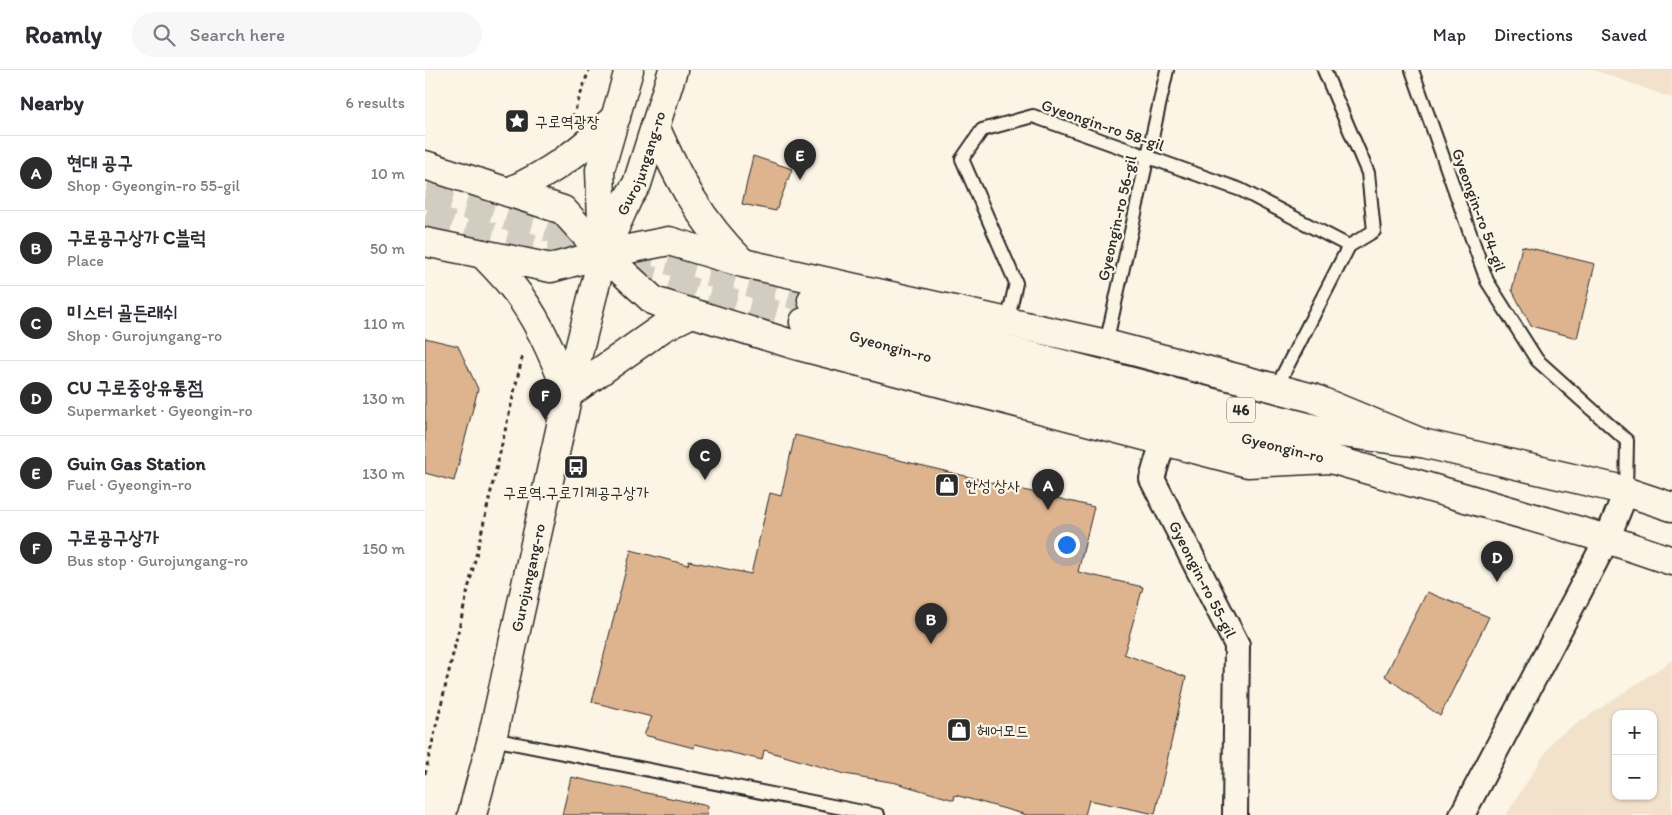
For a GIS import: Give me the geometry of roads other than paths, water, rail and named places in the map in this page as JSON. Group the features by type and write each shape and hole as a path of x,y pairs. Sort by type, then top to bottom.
{"main road":[{"name":"Gurojungang-ro","path":"603,254 600,170 629,70"},
{"name":"Gurojungang-ro","path":"473,815 492,738 568,394 603,254 628,198 637,184 673,70"},
{"path":"508,192 534,181 577,153 615,117"},
{"path":"655,126 676,174 698,211 718,239 743,263"},
{"path":"425,165 563,210 603,254 654,301 795,345 1248,463 1331,459"},
{"path":"425,242 551,268 603,254 669,241 743,263 1106,344 1313,398 1423,442"},
{"path":"483,254 513,287 528,310 557,365 568,394 661,328 692,313"},
{"name":"Gyeongin-ro","path":"1672,507 1626,492 1423,442 1319,430 808,311 1001,376 1331,459 1672,561"}],"street":[{"name":"Gyeongin-ro 55-gil","path":"1163,441 1152,479 1237,645 1235,815"},
{"path":"1469,812 1607,540 1626,492"}],"lane":[{"name":"Gyeongin-ro 56-gil","path":"1106,344 1167,70"},
{"path":"1275,388 1349,246 1375,231 1368,173 1324,70"},
{"name":"Gyeongin-ro 54-gil","path":"1412,70 1487,281 1537,360 1627,440 1626,492"},
{"name":"Gyeongin-ro 58-gil","path":"1007,323 1016,283 962,159 982,130 1033,116 1241,190 1349,246"},
{"path":"492,738 878,815"}],"tunnel":[{"path":"425,194 812,300"},
{"path":"425,218 804,322"}],"place":[{"name":"구로역광장","path":"517,121"},
{"name":"Guin Gas Station","path":"800,180"},
{"name":"구로공구상가","path":"545,420"},
{"name":"구로역.구로기계공구상가","path":"576,467"},
{"name":"미스터 골든래쉬","path":"705,480"},
{"name":"한성 상사","path":"947,485"},
{"name":"현대 공구","path":"1048,510"},
{"name":"CU 구로중앙유통점","path":"1497,582"},
{"name":"구로공구상가 C블럭","path":"931,644"},
{"name":"헤어모드","path":"959,730"}]}
